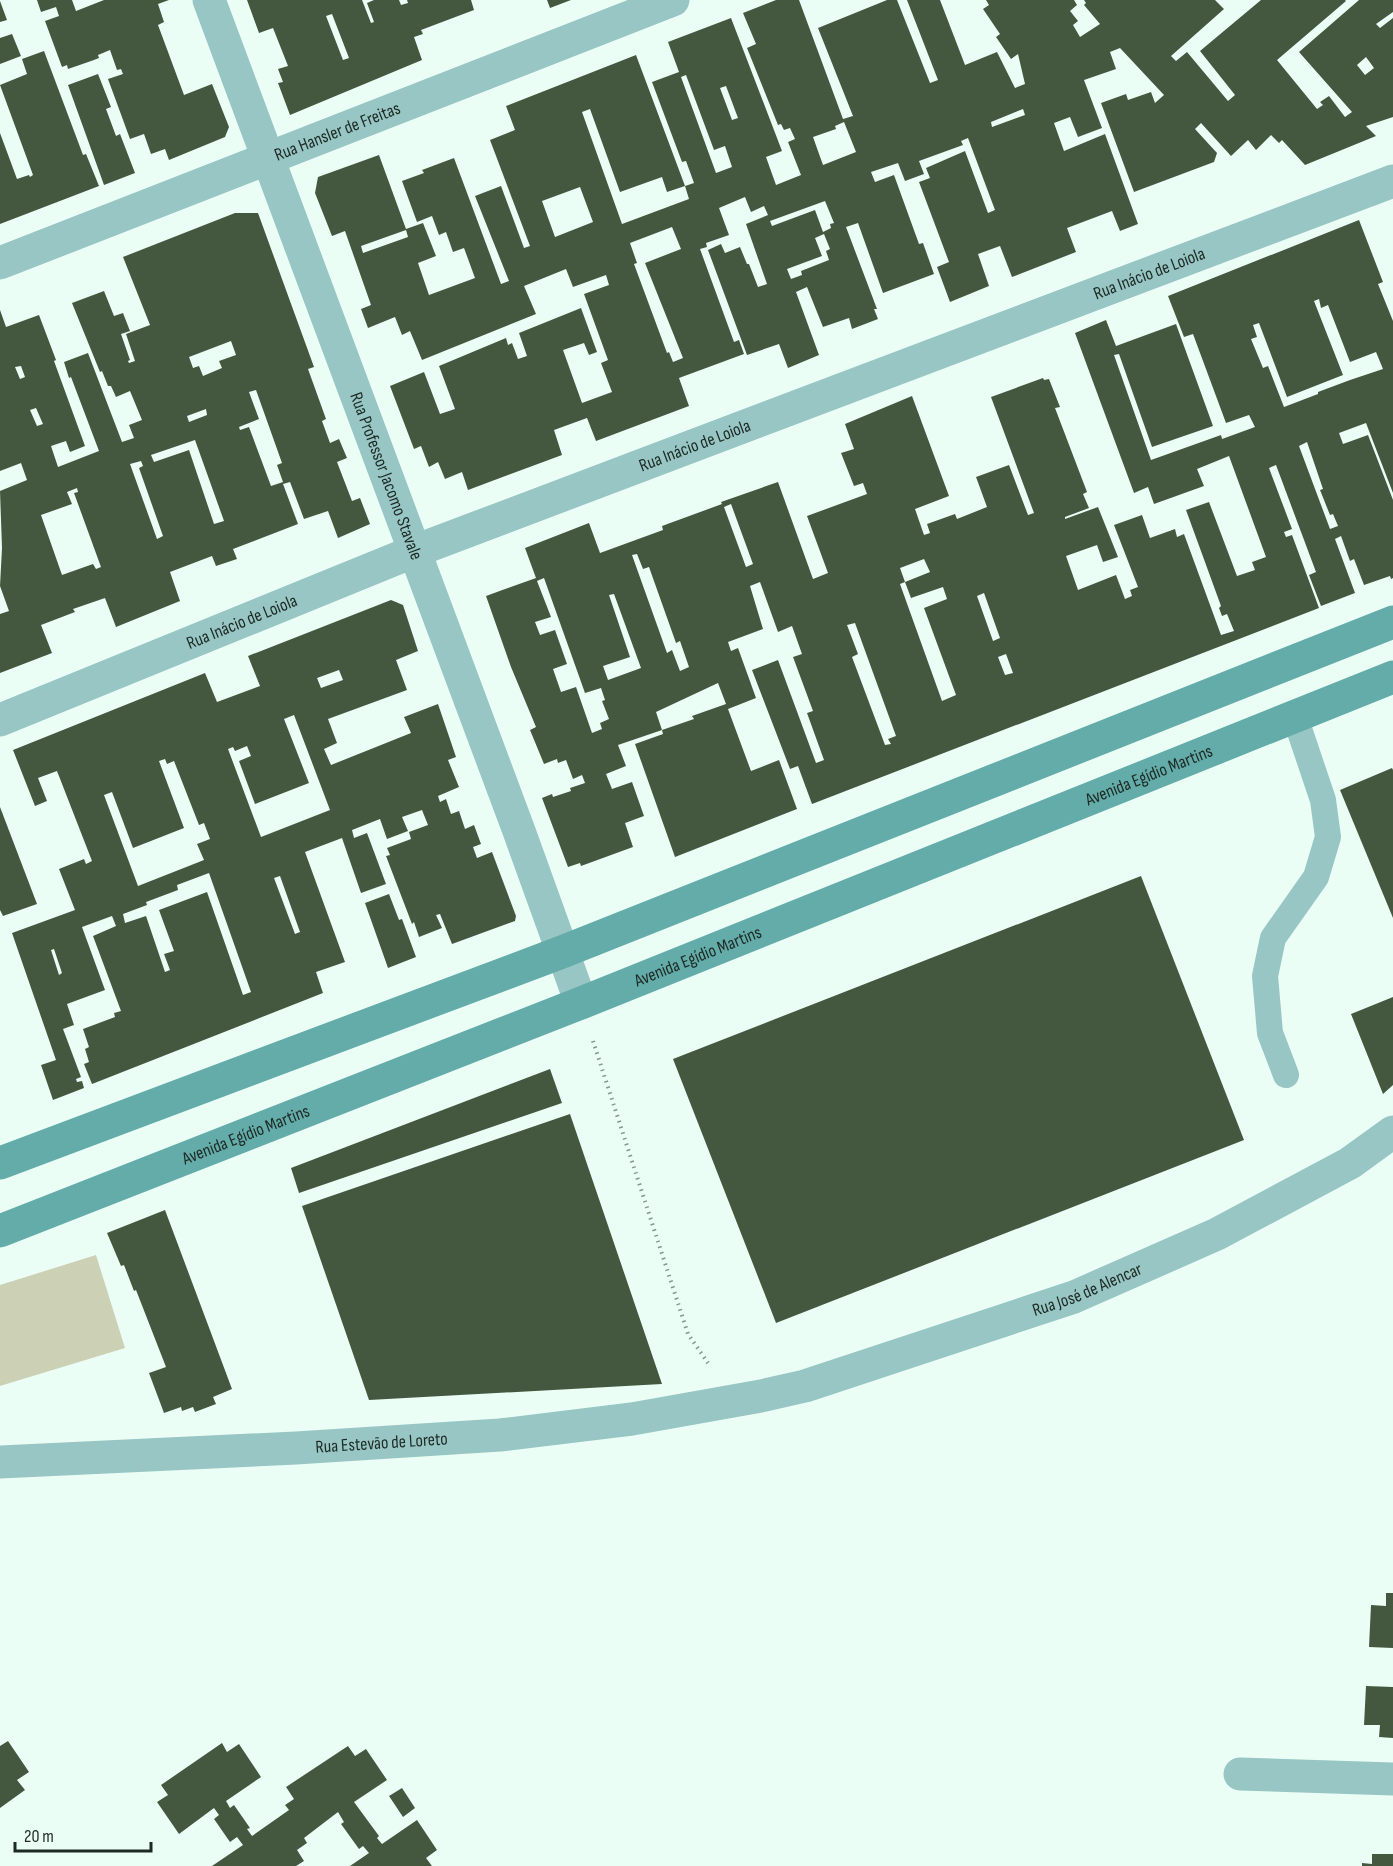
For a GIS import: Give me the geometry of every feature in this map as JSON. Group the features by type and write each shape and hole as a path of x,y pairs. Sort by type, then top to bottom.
{"main road":[{"path":"0,1163 562,952 1393,622"},
{"name":"Avenida Egídio Martins","path":"0,1231 580,1003 1393,677"}],"street":[{"name":"Rua Professor Jacomo Stavale","path":"209,0 519,831 580,1003"},
{"name":"Rua Hansler de Freitas","path":"0,263 673,0"},
{"name":"Rua Inácio de Loiola","path":"0,720 415,552 1393,181"},
{"name":"Rua José de Alencar","path":"761,1396 806,1386 1074,1297 1217,1234 1350,1163 1393,1132"},
{"name":"Rua Estevão de Loreto","path":"0,1462 296,1448 500,1435 632,1419 761,1396"},
{"path":"1240,1774 1393,1779"}],"lane":[{"path":"1286,1075 1270,1033 1264,976 1273,938 1316,877 1328,837 1323,800 1295,717"}],"path":[{"path":"580,1003 688,1334 704,1360 734,1387 761,1396"}],"green space":[{"path":"96,1255 125,1348 0,1386 0,1285"}],"building":[{"path":"37,0 72,0 76,11 104,0 169,0 158,4 164,22 158,25 184,95 212,84 229,127 225,137 169,160 165,149 151,154 144,134 130,139 108,79 123,74 121,69 117,70 110,50 98,55 99,58 94,60 68,69 67,65 62,67 45,21 59,16 56,7 41,12"},
{"path":"247,0 362,0 371,23 374,22 367,3 374,0 399,0 401,5 408,3 407,0 471,0 474,10 421,30 423,34 414,37 422,60 290,115 278,83 283,82 278,69 288,66 273,28 259,33","holes":["332,14 349,58 343,60 326,16"]},
{"path":"547,0 571,0 550,8"},
{"path":"776,0 799,0 843,119 853,116 818,28 887,0 897,0 930,83 938,80 907,0 940,0 965,65 997,52 1015,88 1025,84 1018,54 1011,59 996,37 1000,34 983,9 989,5 986,0 1074,0 1077,5 1070,11 1078,21 1073,25 1080,37 1100,24 1084,5 1086,3 1084,0 1215,0 1224,9 1171,56 1176,61 1187,52 1228,101 1235,95 1200,51 1261,0 1345,0 1277,60 1317,109 1323,105 1320,102 1329,96 1345,117 1352,112 1299,52 1359,0 1393,0 1393,12 1376,24 1380,28 1393,18 1393,117 1366,126 1376,136 1305,165 1282,140 1279,143 1271,135 1256,150 1248,140 1231,156 1201,123 1195,129 1217,153 1214,162 1134,192 1101,103 1126,94 1128,100 1151,92 1155,103 1164,95 1120,48 1110,52 1116,69 1084,80 1102,128 1078,137 1070,117 1054,123 1064,151 1105,134 1138,224 1120,231 1112,211 1067,228 1076,252 1012,277 1000,246 978,254 989,286 950,302 937,267 949,262 919,182 930,178 926,168 965,151 988,213 995,210 968,138 961,141 963,145 919,161 924,174 905,181 898,163 871,172 875,182 894,175 919,244 923,243 934,274 883,293 858,223 846,227 877,309 874,309 878,319 852,329 849,318 823,327 807,287 796,292 819,355 788,368 779,344 747,355 708,250 721,244 725,253 740,247 758,287 767,284 746,224 768,215 764,206 751,212 745,197 719,208 729,235 706,243 707,247 700,249 734,342 739,340 744,354 679,378 689,406 596,441 587,418 554,430 562,455 468,490 462,472 445,479 438,462 429,467 421,446 414,449 390,386 424,372 440,414 455,409 439,366 506,338 508,345 512,343 518,359 527,356 519,333 581,308 597,352 589,355 584,343 563,350 582,403 612,392 601,363 608,360 584,294 609,285 606,275 573,287 566,269 524,286 536,314 422,360 410,331 402,335 395,317 368,328 361,309 371,305 345,231 332,236 315,193 318,177 379,155 406,229 423,223 436,256 418,263 429,295 475,278 464,248 453,252 446,232 439,235 432,216 417,222 402,181 424,173 422,170 454,158 501,284 509,281 475,196 501,186 524,248 530,246 490,140 515,130 506,106 636,55 685,186 694,183 686,161 682,162 652,82 679,72 668,42 731,18 782,151 766,157 776,185 801,175 788,142 795,139 790,128 784,130 781,124 778,125 747,48 756,44 743,13","holes":["1366,57 1374,68 1365,75 1357,65","686,75 714,150 725,146 732,167 716,173 681,77","726,86 738,118 732,120 720,88","590,109 620,192 662,177 667,192 685,186 689,199 622,224 582,112","1023,109 1025,115 992,127 991,122","844,122 856,152 823,165 813,137 836,129 835,126","580,187 593,222 555,237 542,201","825,201 834,223 830,224 831,228 823,232 815,210 772,226 770,221","672,227 681,249 645,263 683,358 673,362 669,352 667,353 634,264 637,263 630,243","406,230 408,237 363,253 361,246","824,234 830,249 826,251 829,260 801,271 802,275 791,279 787,269 822,256 815,238"]},
{"path":"0,1 7,20 0,22"},
{"path":"12,34 21,56 0,64 0,38"},
{"path":"44,51 83,155 86,154 99,186 0,224 0,133 17,179 33,175 0,85 27,74 22,59"},
{"path":"98,74 111,107 106,109 116,136 120,134 135,173 104,185 68,85"},
{"path":"235,213 258,213 314,367 308,369 326,419 322,421 330,443 339,439 347,458 337,462 352,501 360,498 370,524 338,538 328,511 304,519 290,482 283,484 298,524 233,549 237,559 216,566 212,556 170,572 180,601 116,627 105,598 73,609 75,612 41,625 52,653 0,673 0,614 9,611 0,586 2,548 0,491 27,480 21,463 0,471 0,310 6,327 39,315 56,360 54,361 85,446 70,452 66,441 51,446 58,467 99,451 64,362 88,353 122,442 134,438 129,425 142,420 130,391 116,397 111,386 108,386 72,303 104,291 114,316 123,313 130,331 121,334 129,363 135,361 126,334 150,325 123,257","holes":["231,341 236,355 219,361 222,368 203,376 199,366 193,368 189,357","21,366 25,377 20,379 15,367","256,390 282,463 277,465 283,482 271,486 249,427 240,430 239,427 259,419 249,392","36,408 43,424 37,426 30,410","206,409 207,415 189,422 187,416","195,440 224,521 214,524 189,450 154,462 151,455","141,461 143,466 139,468 163,536 157,539 130,464","77,488 78,492 74,493 101,567 96,569 93,564 62,575 41,515 72,504 67,492"]},
{"path":"1359,220 1383,282 1378,284 1393,321 1393,493 1366,423 1339,433 1343,444 1368,435 1393,500 1393,578 1391,579 1390,576 1364,585 1354,559 1350,561 1341,536 1335,539 1355,593 1321,606 1309,575 1316,572 1276,465 1269,468 1292,529 1284,532 1286,537 1292,535 1319,608 812,804 798,766 790,769 752,670 778,660 816,763 824,760 807,713 813,711 793,657 802,654 792,626 778,632 760,582 750,586 763,629 728,642 731,651 738,648 756,698 728,709 751,771 779,760 797,809 675,857 635,744 663,734 662,730 618,745 626,766 606,774 612,789 632,782 644,816 625,823 633,847 581,866 580,863 568,867 542,798 571,791 570,788 585,783 582,775 573,779 566,760 558,763 557,759 544,764 530,730 536,727 511,667 486,596 536,578 525,548 589,523 600,553 663,530 662,526 722,504 721,502 778,482 813,579 828,573 807,516 867,494 863,483 854,486 841,453 854,449 845,424 912,396 949,496 915,509 924,535 930,533 927,524 955,514 957,519 987,507 976,477 1009,465 1028,515 1034,513 991,397 1043,378 1044,380 1049,379 1060,407 1055,408 1087,492 1083,494 1089,508 1065,517 1065,519 1098,507 1118,557 1103,562 1097,545 1066,556 1078,590 1116,575 1125,599 1132,596 1130,590 1138,587 1114,525 1142,515 1150,538 1175,529 1177,537 1184,534 1221,635 1234,631 1227,614 1222,616 1219,608 1221,606 1186,510 1209,502 1237,576 1255,570 1252,562 1266,557 1229,456 1197,469 1204,486 1154,504 1148,487 1134,493 1075,333 1106,320 1116,346 1176,324 1213,426 1152,447 1119,354 1114,355 1151,460 1221,435 1222,439 1255,427 1249,415 1226,423 1193,334 1184,337 1168,296","holes":["1319,299 1321,308 1328,305 1350,362 1376,352 1383,369 1318,392 1318,394 1284,407 1268,366 1263,368 1251,339 1257,337 1253,325 1259,323 1287,397 1343,375 1314,301","1307,442 1323,489 1320,490 1330,515 1333,514 1338,526 1330,529 1299,446","731,504 753,564 746,567 724,507","637,554 643,569 649,567 676,643 680,641 689,667 680,671 672,650 667,653 632,555","924,559 930,572 905,582 900,568","544,578 585,693 601,688 605,700 602,701 609,719 600,723 602,729 592,733 576,687 561,692 553,669 567,664 555,630 540,635 535,622 551,617 537,581","905,582 911,598 943,587 947,599 924,608 956,695 942,701 900,584","984,593 1000,638 993,641 977,596","614,594 641,668 608,680 603,666 630,657 609,595","855,623 896,736 888,739 891,744 885,745 852,657 858,654 847,625","1006,654 1013,673 1005,675 998,657","718,683 726,704 692,716 694,719 662,730 656,712"]},
{"path":"391,600 403,605 418,651 396,660 407,690 328,719 337,743 324,749 331,765 411,733 404,717 438,704 456,757 448,760 459,787 438,796 440,802 446,799 451,814 459,811 465,829 474,825 481,844 473,847 477,858 492,852 516,916 515,921 452,944 440,914 436,915 442,928 419,937 386,856 390,855 387,848 411,839 409,832 428,825 422,810 402,817 408,831 387,839 380,819 352,830 354,838 367,833 386,884 361,893 342,838 305,852 345,962 316,972 323,993 92,1084 84,1064 89,1062 85,1049 89,1047 83,1029 115,1017 114,1013 121,1011 93,936 116,926 112,916 82,927 105,990 67,1004 74,1025 63,1029 81,1077 76,1079 77,1082 82,1081 84,1088 53,1100 41,1065 56,1060 12,933 75,910 59,869 84,859 86,864 92,861 57,771 38,778 47,801 35,806 13,750 205,673 217,702 260,686 248,656","holes":["339,670 343,680 321,688 317,678","294,715 330,810 261,837 228,749 233,747 235,751 247,746 251,756 239,761 255,804 309,783 284,719","165,759 167,764 174,761 199,825 204,823 210,839 197,844 204,860 138,886 104,795 112,792 133,848 184,828 159,761","209,873 251,992 243,995 207,892 159,910 174,951 164,954 170,970 165,972 146,916 125,923 123,914 178,890 177,885","280,876 300,932 295,934 274,878","54,949 62,973 59,975 51,950"]},
{"path":"1392,768 1393,770 1393,918 1340,790"},
{"path":"0,807 37,904 3,916 0,910"},
{"path":"1141,876 1244,1140 776,1323 673,1059"},
{"path":"389,894 399,920 402,919 416,957 388,968 365,903"},
{"path":"1393,997 1393,1085 1383,1094 1351,1014"},
{"path":"550,1069 562,1103 299,1193 291,1168"},
{"path":"570,1114 662,1384 369,1400 302,1206"},
{"path":"165,1210 232,1389 213,1397 216,1404 195,1412 193,1407 182,1411 181,1407 164,1413 149,1373 166,1367 136,1290 134,1291 124,1265 121,1266 107,1233"},
{"path":"1386,1593 1393,1593 1393,1648 1369,1647 1371,1605 1386,1606"},
{"path":"1366,1686 1393,1687 1393,1738 1379,1737 1380,1725 1364,1725"},
{"path":"8,1741 29,1772 17,1780 25,1790 0,1808 0,1746"},
{"path":"222,1743 227,1752 239,1744 261,1777 226,1801 230,1808 234,1805 250,1828 247,1829 252,1836 289,1810 285,1805 294,1799 286,1787 348,1746 355,1756 366,1749 387,1780 354,1802 379,1836 377,1838 382,1844 417,1820 437,1850 426,1858 432,1866 350,1866 369,1853 363,1846 359,1849 341,1824 344,1822 338,1812 304,1838 307,1843 297,1850 304,1861 296,1866 212,1866 243,1845 237,1837 230,1842 214,1819 219,1815 214,1808 179,1834 157,1802 168,1795 161,1785"},
{"path":"402,1788 415,1808 403,1817 389,1796"},
{"path":"1372,1854 1393,1854 1393,1866 1362,1866 1362,1863 1372,1864"}]}
